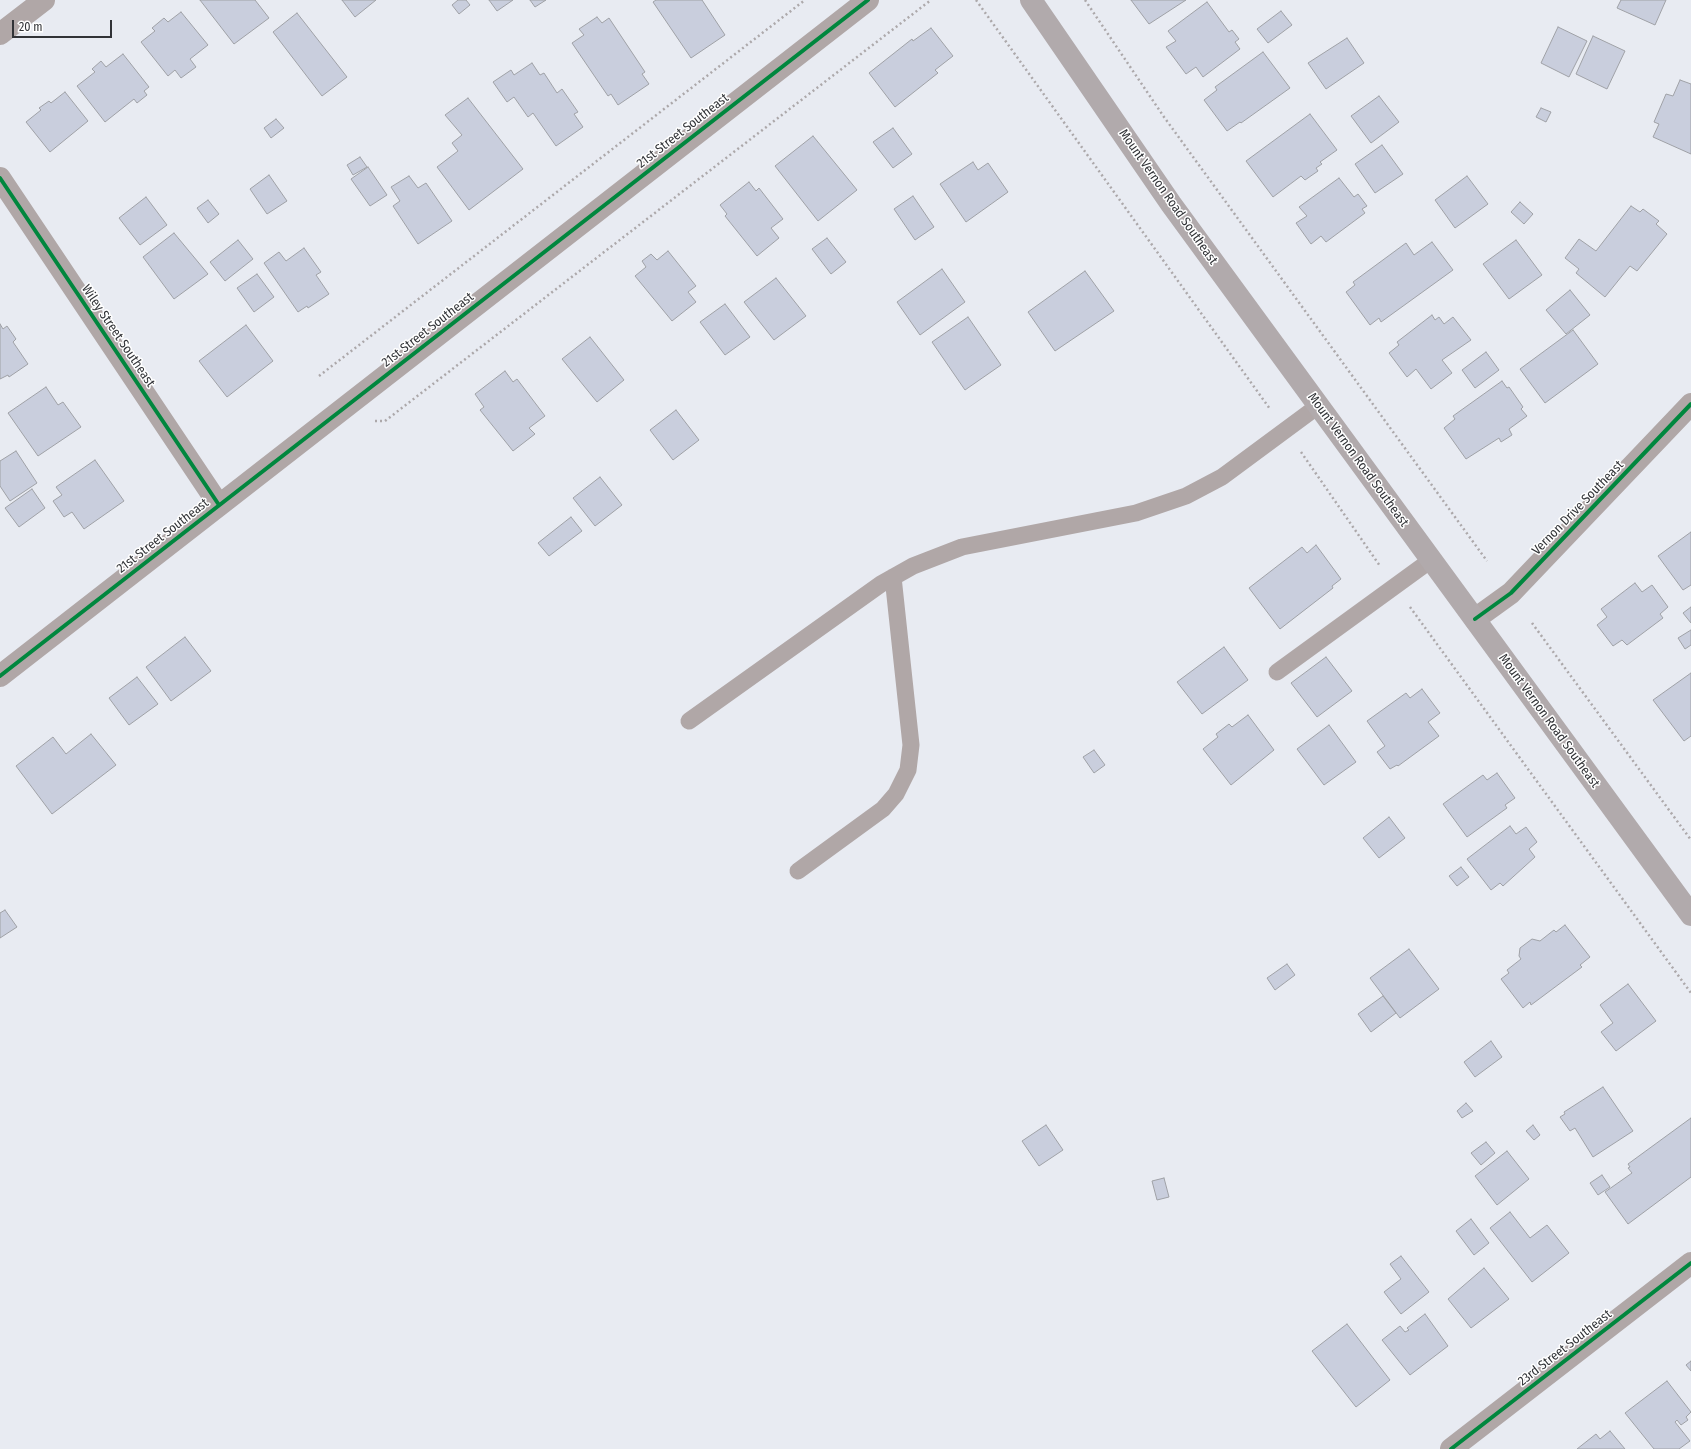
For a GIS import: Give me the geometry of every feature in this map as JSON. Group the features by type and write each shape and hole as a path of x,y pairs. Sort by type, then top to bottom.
{"main road":[{"name":"Mount Vernon Road Southeast","path":"1031,0 1171,204 1691,915"}],"street":[{"path":"0,34 44,0"},
{"name":"21st Street Southeast","path":"0,676 868,0"},
{"name":"Wiley Street Southeast","path":"0,178 219,505"},
{"name":"Vernon Drive Southeast","path":"1475,619 1511,593 1691,404"},
{"name":"23rd Street Southeast","path":"1451,1449 1691,1264"}],"lane":[{"path":"689,721 881,584 913,566 962,547 1136,513 1186,496 1222,477 1318,406"},
{"path":"1277,672 1431,560"},
{"path":"798,871 883,810 896,794 908,770 911,745 893,577"}],"path":[{"path":"319,376 805,0"},
{"path":"372,420 385,421 931,0"},
{"path":"976,0 1285,430 1395,587 1691,993"},
{"path":"1085,0 1169,123 1487,561"},
{"path":"1532,623 1691,840"}],"building":[{"path":"200,0 255,0 269,18 234,44"},
{"path":"342,0 376,0 355,17"},
{"path":"458,0 466,0 470,5 459,14 452,5"},
{"path":"489,0 513,0 497,11"},
{"path":"530,0 546,0 535,7"},
{"path":"656,0 702,0 725,35 691,58 653,2"},
{"path":"1131,0 1186,0 1149,24"},
{"path":"1621,0 1666,0 1655,25 1617,8"},
{"path":"1207,2 1229,32 1232,30 1239,39 1235,42 1240,49 1203,77 1196,67 1186,74 1166,47 1176,41 1168,31"},
{"path":"1281,11 1292,25 1268,43 1257,29"},
{"path":"181,12 208,45 190,59 196,67 181,78 175,70 168,76 141,42 155,31 152,28 164,18 168,22"},
{"path":"297,13 347,77 322,96 273,32"},
{"path":"597,17 602,23 609,18 645,72 642,74 649,84 618,105 611,94 608,96 572,43 584,35 579,29"},
{"path":"1558,27 1587,41 1569,77 1541,63"},
{"path":"931,28 953,56 935,70 938,73 895,107 869,73 912,39 913,41"},
{"path":"1593,36 1625,51 1607,89 1576,74"},
{"path":"1347,38 1364,63 1326,89 1308,63"},
{"path":"1263,52 1290,88 1241,123 1240,122 1227,131 1204,100 1217,90 1215,87"},
{"path":"123,54 149,87 144,91 147,95 137,103 134,99 105,122 77,86 95,72 92,69 101,61 106,67"},
{"path":"532,63 540,75 544,73 557,93 562,89 578,112 574,114 583,127 556,146 533,113 528,117 514,97 507,102 493,82 511,70 514,75"},
{"path":"1680,80 1691,84 1691,154 1653,137 1659,124 1654,122 1666,94 1673,96"},
{"path":"65,92 88,121 50,152 26,122 41,110 39,108 49,101 51,103"},
{"path":"1379,96 1399,122 1371,143 1351,116"},
{"path":"468,98 523,169 469,210 437,167 458,151 452,143 462,135 445,115"},
{"path":"1541,108 1551,112 1546,122 1536,117"},
{"path":"1310,114 1337,150 1320,162 1322,164 1316,168 1318,171 1305,180 1301,176 1273,197 1246,161"},
{"path":"276,119 284,128 271,138 264,128"},
{"path":"893,128 912,154 893,168 873,142"},
{"path":"813,136 857,190 818,221 775,166"},
{"path":"1382,145 1403,174 1375,193 1355,164"},
{"path":"360,157 367,167 353,175 347,165"},
{"path":"973,162 978,170 988,163 1008,192 966,222 940,184"},
{"path":"368,167 387,195 370,206 351,179"},
{"path":"269,175 287,201 267,214 250,189"},
{"path":"409,176 418,188 426,183 452,221 418,244 393,206 400,201 391,187"},
{"path":"1467,176 1488,204 1455,228 1435,200"},
{"path":"1339,178 1354,197 1358,194 1367,206 1362,209 1365,213 1326,242 1321,236 1311,244 1296,223 1307,216 1299,207"},
{"path":"749,182 756,191 759,188 783,219 771,228 779,238 757,256 725,216 727,214 720,205"},
{"path":"913,196 934,227 915,240 894,209"},
{"path":"146,197 167,225 140,245 119,218"},
{"path":"208,200 219,214 208,223 197,208"},
{"path":"1520,202 1533,214 1524,224 1511,212"},
{"path":"1631,206 1640,212 1643,209 1659,221 1656,224 1667,234 1637,271 1630,266 1605,297 1576,273 1579,269 1565,258 1579,239 1596,251"},
{"path":"174,233 208,274 174,299 143,257"},
{"path":"827,238 846,262 831,274 812,249"},
{"path":"238,240 253,259 225,281 210,262"},
{"path":"1516,240 1542,275 1509,299 1483,264"},
{"path":"1432,242 1453,270 1381,322 1379,318 1370,325 1346,292 1355,285 1353,282 1406,243 1414,255"},
{"path":"304,248 321,272 316,275 329,294 308,308 307,306 298,312 264,263 279,252 286,261"},
{"path":"668,251 696,286 688,292 696,302 672,321 635,276 646,267 642,261 651,254 657,260"},
{"path":"942,269 965,302 920,335 897,302"},
{"path":"1085,271 1114,311 1055,351 1028,312"},
{"path":"257,274 274,297 254,312 237,288"},
{"path":"776,278 806,316 774,340 744,302"},
{"path":"1570,290 1590,315 1566,334 1546,310"},
{"path":"725,304 750,337 725,355 700,322"},
{"path":"1432,315 1435,320 1439,317 1444,324 1453,317 1471,340 1442,360 1452,373 1431,389 1416,369 1407,377 1389,353 1399,345 1397,342"},
{"path":"968,317 1001,365 965,390 932,342"},
{"path":"0,324 3,329 7,326 16,339 13,342 28,364 9,377 8,375 0,379"},
{"path":"246,325 273,361 227,397 199,361"},
{"path":"1573,330 1598,364 1545,403 1520,369"},
{"path":"590,337 624,380 597,402 562,359"},
{"path":"1486,352 1499,370 1475,388 1462,370"},
{"path":"505,371 513,382 517,379 545,416 529,428 535,434 513,451 480,410 484,407 475,394"},
{"path":"1502,381 1507,388 1509,387 1523,407 1521,409 1527,416 1509,429 1512,435 1501,442 1499,438 1466,459 1444,428 1455,419 1453,416"},
{"path":"46,387 58,405 63,402 81,427 38,456 8,413"},
{"path":"676,410 699,440 673,460 650,430"},
{"path":"16,451 37,483 10,501 0,486 0,461"},
{"path":"95,460 124,501 84,529 72,512 64,517 53,501 62,495 56,487"},
{"path":"600,477 622,505 595,526 573,498"},
{"path":"32,489 45,508 19,527 5,508"},
{"path":"571,517 582,531 549,556 538,543"},
{"path":"1691,532 1691,585 1683,590 1658,556"},
{"path":"1316,545 1341,579 1332,586 1333,588 1280,629 1249,588 1302,547 1307,553"},
{"path":"1635,583 1642,592 1652,585 1668,607 1660,614 1663,618 1627,645 1622,640 1613,646 1597,625 1607,617 1601,609"},
{"path":"1691,607 1691,623 1683,613"},
{"path":"1691,630 1691,645 1685,649 1678,638"},
{"path":"185,637 211,671 171,701 146,667"},
{"path":"1224,647 1248,680 1202,714 1177,682"},
{"path":"1326,657 1352,691 1317,717 1291,683"},
{"path":"1691,673 1691,736 1684,741 1653,700"},
{"path":"137,677 158,704 129,725 109,698"},
{"path":"1422,689 1440,713 1428,722 1439,736 1398,766 1397,765 1390,769 1377,752 1385,746 1367,721 1406,693 1410,698"},
{"path":"1248,715 1274,750 1231,785 1203,749 1218,737 1216,734 1229,724 1232,727"},
{"path":"1329,725 1356,762 1324,785 1297,749"},
{"path":"91,734 116,765 52,814 16,766 53,737 66,754"},
{"path":"1094,750 1105,765 1094,773 1083,757"},
{"path":"1497,773 1515,798 1505,805 1507,808 1467,837 1443,804 1483,775 1487,780"},
{"path":"1389,817 1405,838 1379,858 1363,838"},
{"path":"1510,826 1516,834 1526,827 1537,842 1529,849 1535,857 1503,886 1500,883 1491,890 1467,859"},
{"path":"1461,867 1469,877 1457,886 1449,876"},
{"path":"5,910 17,927 0,938 0,913"},
{"path":"1565,925 1590,957 1580,965 1582,967 1531,1005 1530,1002 1523,1008 1501,979 1509,973 1507,970 1521,959 1519,956 1520,948 1532,939 1540,941 1554,930 1556,932"},
{"path":"1409,949 1439,989 1400,1018 1370,978"},
{"path":"1287,964 1295,975 1275,990 1267,978"},
{"path":"1628,984 1656,1021 1616,1051 1601,1032 1613,1023 1600,1005"},
{"path":"1383,996 1396,1013 1371,1032 1358,1014"},
{"path":"1491,1041 1502,1057 1475,1077 1464,1062"},
{"path":"1603,1087 1633,1131 1593,1157 1575,1128 1570,1131 1560,1117 1565,1114 1564,1112"},
{"path":"1466,1103 1473,1111 1462,1118 1457,1111"},
{"path":"1691,1118 1691,1177 1628,1224 1605,1192 1632,1173 1628,1168 1630,1167 1628,1164"},
{"path":"1046,1125 1063,1150 1039,1166 1022,1141"},
{"path":"1533,1125 1540,1135 1534,1140 1526,1131"},
{"path":"1486,1142 1495,1153 1481,1165 1471,1153"},
{"path":"1507,1151 1529,1179 1497,1205 1475,1176"},
{"path":"1602,1175 1610,1187 1598,1195 1590,1183"},
{"path":"1164,1178 1169,1197 1157,1200 1152,1181"},
{"path":"1510,1212 1530,1238 1547,1225 1569,1253 1532,1282 1490,1228"},
{"path":"1471,1219 1489,1243 1474,1255 1456,1231"},
{"path":"1401,1256 1429,1292 1401,1314 1384,1292 1401,1279 1390,1264"},
{"path":"1484,1268 1509,1299 1471,1328 1448,1299"},
{"path":"1425,1314 1448,1346 1410,1375 1382,1340 1400,1326 1405,1332 1409,1330 1407,1328"},
{"path":"1347,1324 1390,1380 1356,1407 1312,1351"},
{"path":"1691,1361 1691,1371 1686,1365"},
{"path":"1667,1381 1691,1412 1686,1417 1688,1420 1681,1425 1677,1420 1675,1422 1690,1441 1679,1449 1654,1449 1625,1413"},
{"path":"1610,1431 1625,1449 1577,1449 1596,1434 1600,1439"}],"cycle path":[{"path":"0,676 868,0"},
{"path":"0,178 219,505"},
{"path":"1475,619 1511,593 1691,404"},
{"path":"1451,1449 1691,1263"}]}
